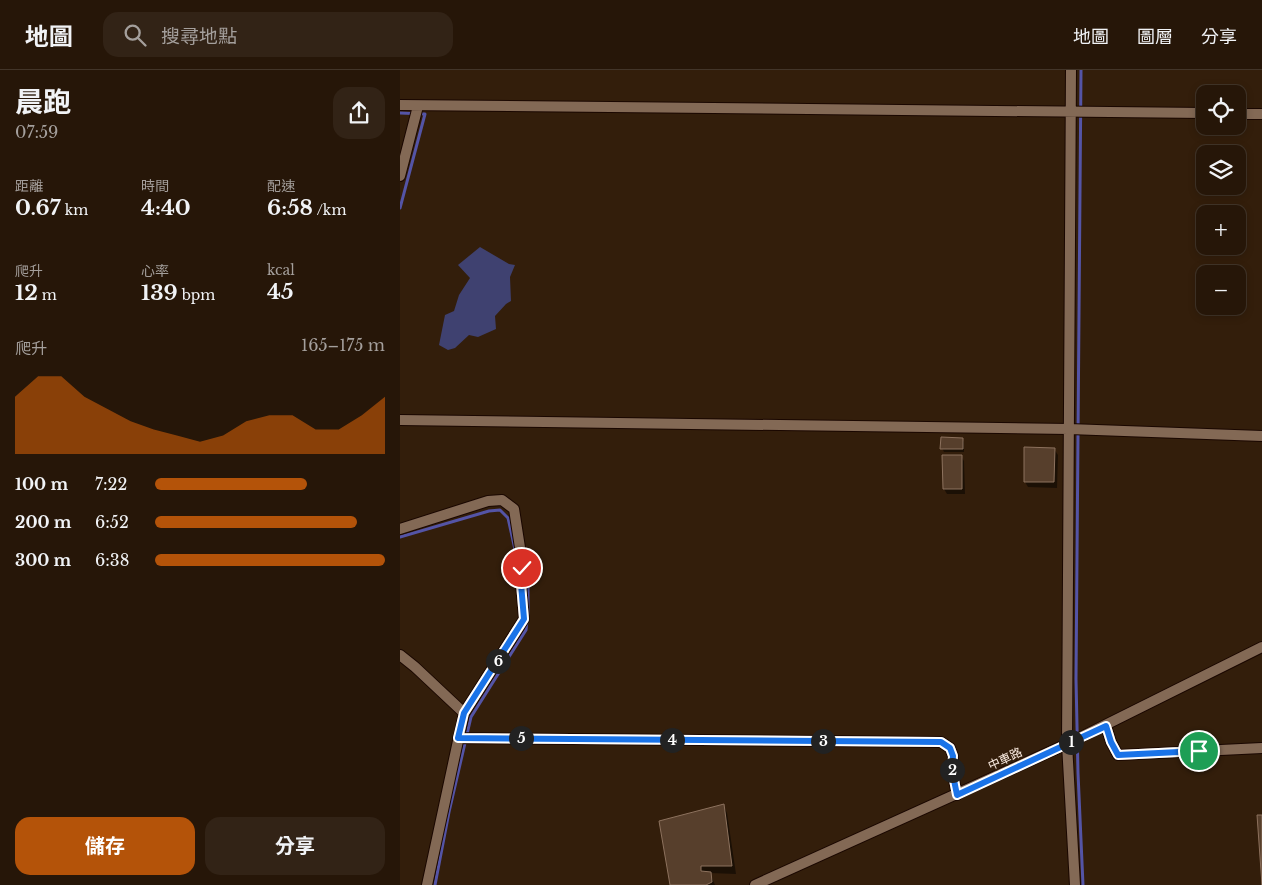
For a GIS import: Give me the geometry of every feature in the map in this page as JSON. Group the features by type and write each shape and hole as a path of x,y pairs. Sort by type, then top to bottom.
{"street":[{"path":"1071,70 1067,744 1075,885"},
{"path":"400,105 1196,113"},
{"path":"400,176 418,106"},
{"path":"1246,114 1262,114"},
{"path":"400,420 1069,429 1262,436"},
{"path":"400,529 488,501 502,500 514,509 522,568 521,584 524,619 464,713 427,885"},
{"name":"中車路","path":"755,885 1106,726 1262,647"},
{"path":"400,655 464,713"},
{"path":"1106,726 1118,755 1262,748"},
{"path":"458,738 941,742 950,748 953,756 952,770 957,795"}],"shaded area":[{"path":"480,247 509,264 515,265 510,277 511,301 495,316 496,329 478,337 469,335 455,348 448,350 439,345 445,315 454,311 459,295 470,278 458,265"}],"building":[{"path":"941,437 963,438 963,449 940,449"},
{"path":"1024,447 1055,448 1054,482 1024,482"},
{"path":"942,455 962,455 962,489 943,489"},
{"path":"724,804 732,866 701,866 701,871 711,872 712,882 706,885 670,885 659,821"},
{"path":"1257,815 1262,815 1262,885"}],"waterway":[{"path":"1081,70 1076,679 1083,885"},
{"path":"400,113 425,114 400,208"},
{"path":"400,537 489,511 500,510 508,518 516,554"},
{"path":"526,578 528,583 528,614"},
{"path":"435,885 449,812 471,717 526,630 527,620"}],"route":[{"path":"522,568 521,584 524,619 464,713 458,738 941,742 950,748 953,756 952,770 957,795 1106,726 1118,755 1199,751"}]}
